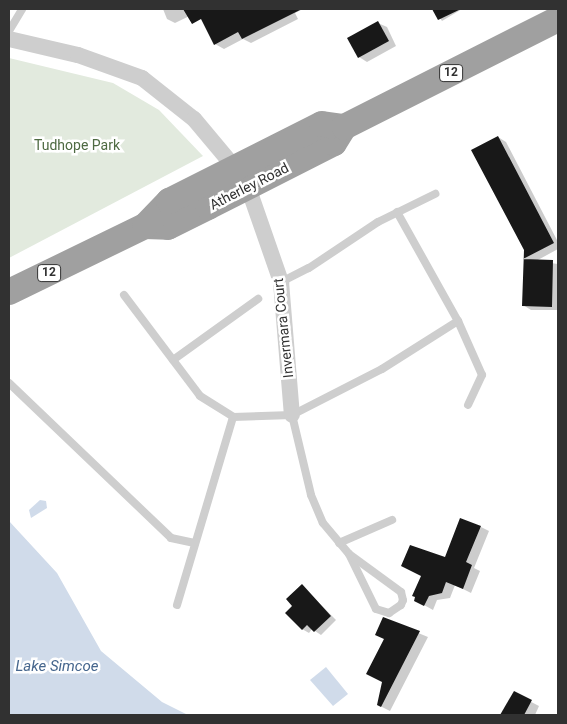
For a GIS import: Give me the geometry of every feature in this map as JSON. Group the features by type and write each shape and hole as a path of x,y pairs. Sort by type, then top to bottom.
{"highway":[{"name":"Atherley Road","path":"9,292 145,226 168,227 242,178 334,143 344,127 558,20"}],"street":[{"path":"9,39 78,55 142,78 194,119 242,178"},
{"name":"Invermara Court","path":"242,178 281,282 292,415"}],"lane":[{"path":"9,31 22,9"},
{"path":"281,282 309,268 378,222 435,194"},
{"path":"397,212 458,321 482,375 468,405"},
{"path":"124,295 200,396 233,417 292,415 382,369 458,321"},
{"path":"173,360 258,299"},
{"path":"9,383 171,538 194,543"},
{"path":"292,415 316,510 339,544 349,554 401,592 404,600 401,605 389,613 376,609 349,554"},
{"path":"177,605 233,417"},
{"path":"339,544 392,520"}],"green space":[{"name":"Tudhope Park","path":"9,58 113,83 159,110 203,156 9,258"}],"water":[{"path":"40,500 46,501 47,508 31,518 29,510"},
{"name":"Lake Simcoe","path":"9,521 57,573 101,651 162,702 188,715 9,715"},
{"path":"326,667 348,694 333,706 310,680"}],"building":[{"path":"183,9 302,9 242,39 238,32 214,45 201,19 192,24"},
{"path":"432,9 461,9 438,20"},
{"path":"378,21 389,41 358,58 347,38"},
{"path":"498,136 554,243 524,259 524,250 471,150"},
{"path":"524,259 553,260 552,307 522,306"},
{"path":"460,518 481,526 466,562 472,565 463,589 446,582 442,593 429,596 424,606 414,601 415,597 412,596 421,576 401,566 410,545 445,557"},
{"path":"302,584 331,616 314,632 307,625 302,630 285,613 292,606 286,599"},
{"path":"383,617 420,631 381,707 377,705 382,682 366,674 384,639 375,635"},
{"path":"514,691 532,700 524,715 500,715"}]}
